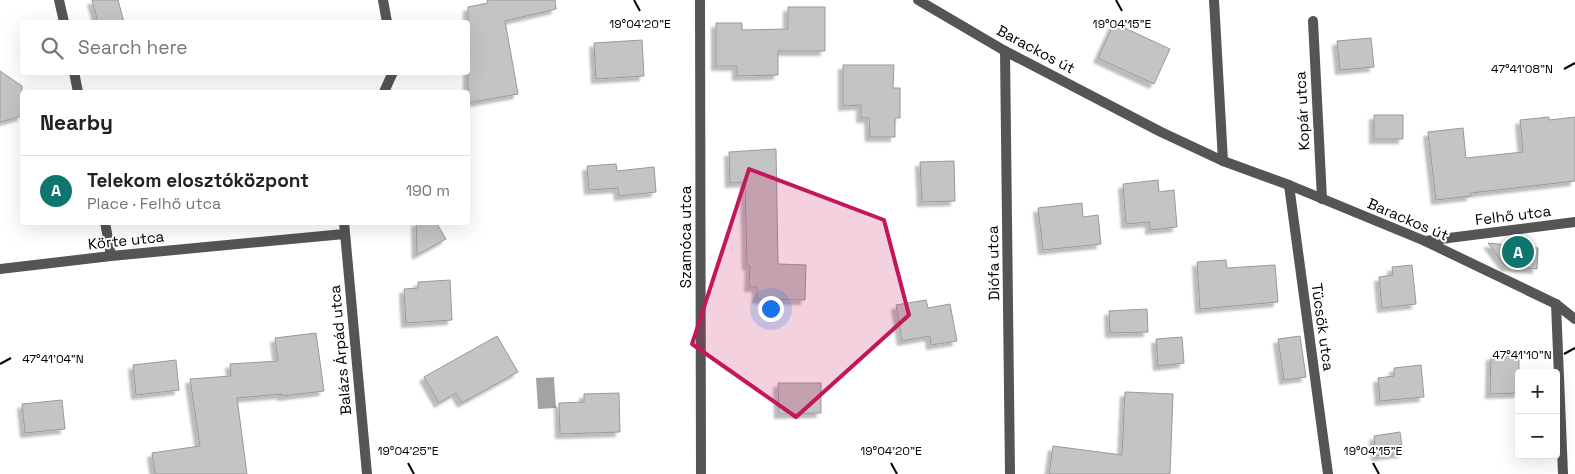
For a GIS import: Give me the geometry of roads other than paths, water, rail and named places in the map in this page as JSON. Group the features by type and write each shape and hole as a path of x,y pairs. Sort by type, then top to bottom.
{"street":[{"path":"59,0 64,20"},
{"path":"383,0 387,20"},
{"name":"Szamóca utca","path":"700,0 701,474"},
{"name":"Barackos út","path":"918,0 1005,51 1162,132 1223,161 1289,185 1425,241 1556,304 1575,319"},
{"path":"1214,0 1223,161"},
{"name":"Kopár utca","path":"1313,21 1322,199"},
{"name":"Diófa utca","path":"1005,51 1010,474"},
{"path":"75,75 78,90"},
{"path":"385,90 392,75"},
{"name":"Tücsök utca","path":"1289,185 1328,474"},
{"name":"Felhő utca","path":"1425,241 1575,222"},
{"path":"106,225 112,256"},
{"name":"Balázs Árpád utca","path":"344,225 367,474"},
{"name":"Körte utca","path":"0,268 344,234"},
{"path":"1556,304 1563,474"}],"place":[{"name":"Telekom elosztóközpont","path":"1518,252"}]}
